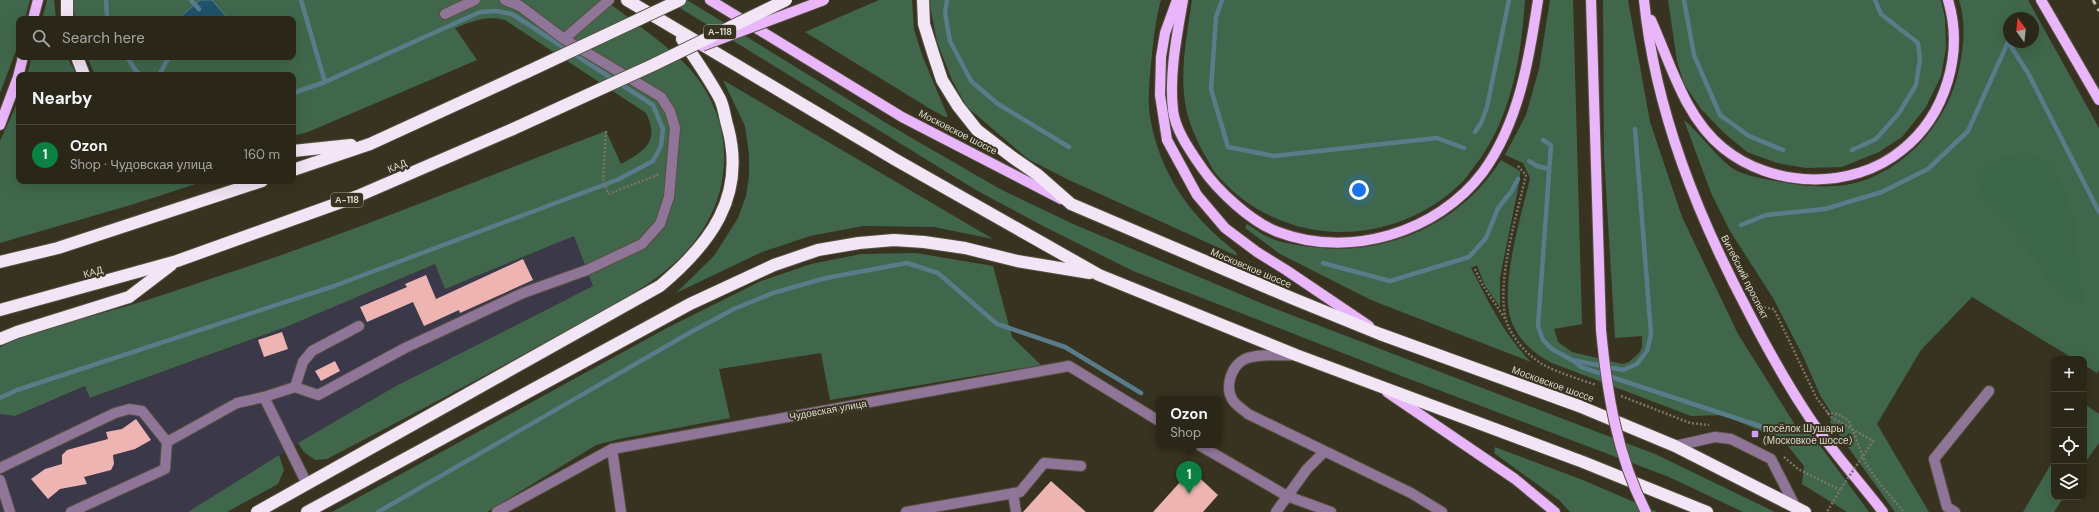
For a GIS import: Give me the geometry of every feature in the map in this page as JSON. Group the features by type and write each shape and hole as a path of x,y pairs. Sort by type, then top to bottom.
{"highway":[{"path":"67,0 67,16"},
{"path":"627,0 896,160 1099,275 1296,355 1582,462 1707,512"},
{"path":"630,25 665,0"},
{"path":"296,169 370,144 630,25 680,0"},
{"name":"КАД","path":"0,310 177,261 358,196 513,129 653,65 786,0"},
{"path":"923,0 924,24 933,53 942,80 958,106 977,130 1012,158 1038,175 1071,204"},
{"path":"257,512 660,286 686,264 699,248 729,199 734,165 730,136 720,100 677,31"},
{"path":"78,60 83,72"},
{"path":"296,151 370,144"},
{"path":"0,262 58,248 253,184"},
{"name":"Московское шоссе","path":"1071,204 1252,282 1380,334 1580,406 1675,446 1800,509"},
{"path":"307,512 690,304 774,265 818,250 859,242 894,240 924,242 965,248 1017,261 1099,275"},
{"path":"0,339 17,332 129,297 177,261"}],"main road":[{"path":"34,16 38,0"},
{"name":"Московское шоссе","path":"710,0 902,117 1071,204"},
{"path":"653,65 824,0"},
{"path":"1177,0 1165,33 1161,57 1160,95 1167,140 1197,195 1225,228 1257,252 1380,334"},
{"path":"1182,0 1173,59 1173,111 1191,152 1212,183 1242,210 1277,231 1325,241 1354,242 1395,234 1422,223 1440,212 1469,188 1482,172 1496,152 1514,114 1529,57 1538,0"},
{"path":"1591,0 1601,330 1609,396 1615,427 1634,486 1646,512"},
{"path":"1644,3 1681,90 1708,134 1735,157 1753,167 1789,178 1815,180 1840,178 1868,170 1884,162 1903,150 1935,113 1946,90 1953,58 1952,12 1948,0"},
{"path":"2041,0 2099,100"},
{"name":"Витебский проспект","path":"1644,3 1657,79 1664,109 1689,184 1722,263 1778,368 1810,418 1883,512"},
{"path":"19,72 22,60"},
{"path":"0,125 16,81"},
{"path":"1379,386 1515,479 1555,512"}],"street":[{"path":"444,14 475,0"},
{"path":"167,442 237,403 264,398 295,387 318,394 405,348 523,293 587,270 642,244 660,224 669,197 675,128 670,111 661,97 564,39 520,6 505,0"},
{"path":"564,39 609,0"},
{"path":"295,387 303,362 312,351 359,326"},
{"path":"1296,355 1264,356 1246,359 1237,365 1232,374 1229,388 1233,400 1248,414 1411,493 1442,512"},
{"name":"Чудовская улица","path":"501,511 612,449 1069,366 1156,419"},
{"path":"1955,512 1947,507 1934,459 1989,391"},
{"path":"264,398 307,484"},
{"path":"0,468 115,413 129,409 142,411 167,442 165,468 71,512"},
{"path":"1675,446 1715,437 1737,441 1771,459 1800,509"},
{"path":"1203,448 1287,496 1331,512"},
{"path":"612,449 621,512"},
{"path":"1276,512 1307,468 1324,452"},
{"path":"906,512 938,510 1020,492 1044,463 1081,466"},
{"path":"0,480 10,512"},
{"path":"1013,493 1016,512"}],"path":[{"path":"606,131 603,178 608,194 672,169"},
{"path":"1506,320 1503,297 1506,265 1526,175 1518,166"},
{"path":"1475,269 1482,284 1506,320 1518,343 1542,364 1601,387"},
{"path":"1774,308 1816,397 1827,413 1831,417 1873,441 1827,512"},
{"path":"1616,393 1690,423 1712,425"},
{"path":"1827,413 1838,414 1849,421 1866,464 1881,485 1904,512"},
{"path":"1779,452 1798,469 1840,490"}],"shaded area":[{"path":"574,236 593,286 396,386 279,455 188,512 0,512 0,414 15,416 86,386 91,398 286,327 435,264 445,289"}],"green space":[{"path":"0,0 30,0 26,16 16,16 16,51 0,93"},
{"path":"47,0 54,0 56,16 43,16"},
{"path":"73,0 603,0 623,13 672,52 689,68 704,88 715,109 721,131 724,154 723,177 717,199 708,221 694,242 681,257 651,282 617,303 507,364 327,459 315,460 304,452 298,443 396,386 593,286 574,236 445,289 435,264 286,327 90,398 85,386 15,416 0,414 0,347 11,341 45,329 175,291 273,258 369,223 606,131 621,164 643,150 651,138 650,123 646,113 505,20 486,18 455,28 477,60 308,132 296,135 296,72 94,72 88,60 296,60 296,16 75,16"},
{"path":"667,0 687,0 891,126 1000,189 1073,224 1268,306 1655,454 1775,512 1743,512 1669,477 1404,377 1133,271 1043,226 976,190"},
{"path":"879,0 912,0 914,29 922,55 948,117 945,117 932,110 805,32"},
{"path":"929,0 1161,0 1154,33 1149,86 1149,109 1155,138 1161,158 1180,193 1205,224 1236,252 1237,256 1069,180 1028,159 967,107 952,80 937,42"},
{"path":"1192,0 1525,0 1521,44 1517,66 1505,109 1487,149 1465,179 1431,206 1401,221 1369,230 1336,232 1304,228 1273,217 1244,200 1218,176 1212,168 1201,149 1191,126 1187,114 1184,95 1184,54"},
{"path":"1550,0 1573,0 1582,324 1554,329 1558,342 1572,352 1622,364 1629,362 1640,352 1642,346 1642,336 1615,338 1604,156 1603,0 1628,0 1650,122 1682,217 1738,334 1797,428 1804,424 1869,512 1847,512 1802,484 1804,466 1784,441 1723,415 1691,416 1552,363 1530,348 1516,331 1509,311 1509,273 1512,253 1530,178 1523,163 1505,155 1526,115 1539,69"},
{"path":"1668,0 1941,0 1945,18 1946,48 1941,76 1926,107 1902,137 1879,152 1842,167 1806,168 1777,163 1747,152 1723,132 1701,109 1684,84 1677,61"},
{"path":"1959,0 2028,0 2035,12 2003,12 2003,48 2039,48 2039,20 2099,128 2099,370 2097,373 2087,367 2087,356 2069,356 1972,297 1921,350 1877,424 1929,512 1895,512 1830,422 1833,415 1821,397 1802,354 1773,298 1730,231 1711,193 1684,120 1730,167 1742,173 1781,182 1811,186 1832,186 1852,184 1862,181 1880,174 1896,164 1912,151 1937,122 1947,105 1959,69 1964,34 1963,17"},
{"path":"31,60 69,60 75,72 28,72"},
{"path":"723,80 993,239 934,227 863,226 810,236 762,252 676,293 714,256 738,218 746,196 749,176 749,154 745,126"},
{"path":"16,106 16,184 196,184 134,204 0,243 0,141"},
{"path":"2025,153 2038,156 2046,162 2057,175 2065,192 2073,216 2083,302 2070,301 2051,286 2036,260 2019,240 2015,227 1986,199 1978,189 1975,175 1986,164 1997,159"},
{"path":"1501,160 1520,171 1520,179 1500,277 1500,307 1484,284 1477,265 1471,268 1490,305 1505,329 1521,352 1531,362 1371,300 1280,254 1245,228 1247,224 1278,241 1312,247 1340,249 1367,247 1394,241 1419,231 1443,218 1465,202 1484,183"},
{"path":"916,253 993,266 1012,337 1041,365 830,400 821,353 719,369 730,418 619,439 596,445 487,512 332,512 665,329 761,281 811,264 861,254"},
{"path":"2087,406 2099,414 2099,443 2087,460"},
{"path":"1495,447 1583,480 1657,512 1570,512 1559,500 1494,453"},
{"path":"279,455 284,470 278,484 227,512 188,512"},
{"path":"2051,464 2051,500 2062,500 2054,512 2023,512"}],"water":[{"path":"200,0 212,0 225,16 181,16"}],"building":[{"path":"523,259 533,280 460,313 459,310 424,326 413,302 367,322 360,307 407,287 405,284 426,275 436,299"},
{"path":"282,332 288,349 264,357 258,340"},
{"path":"335,361 340,371 321,381 315,371"},
{"path":"136,419 151,440 135,449 113,455 114,464 111,470 84,477 87,484 60,489 48,499 31,479 45,469 62,464 62,455 67,450 108,439 106,432 122,429"},
{"path":"1191,470 1218,495 1203,512 1153,512"},
{"path":"1051,481 1086,512 1023,512"}],"waterway":[{"path":"106,0 107,16"},
{"path":"191,0 199,9"},
{"path":"301,0 325,82"},
{"path":"947,0 945,13 950,41 971,81 998,104 1069,147"},
{"path":"1222,0 1216,17 1211,89 1228,147 1274,156 1437,138 1464,148"},
{"path":"1475,132 1481,123 1487,107 1509,0"},
{"path":"1684,0 1694,55 1720,115 1749,136 1783,150"},
{"path":"1852,150 1876,139 1899,113 1916,85 1920,59 1918,43 1881,14 1875,0"},
{"path":"0,398 17,390 334,286 617,180 653,161 661,146 663,129 653,105 512,14 496,11 480,12 325,82 296,92"},
{"path":"1741,225 1766,215 1825,209 1882,192 1928,169 1968,131 2008,42 2028,73 2099,212"},
{"path":"129,60 137,72"},
{"path":"161,72 167,60"},
{"path":"1543,140 1551,145 1538,326 1543,340 1552,349 1572,360 1623,370 1637,364 1647,351 1651,334 1635,129"},
{"path":"1529,161 1537,166 1549,169"},
{"path":"1323,263 1390,281 1469,257 1486,238 1498,208 1511,192 1518,179"},
{"path":"378,512 691,332 734,309 773,293 826,278 907,263 938,273 997,324 1065,347 1141,393"},
{"path":"1574,361 1581,367 1769,429"}],"railway":[{"path":"2093,0 2099,11"}],"place":[{"name":"посёлок Шушары (Московкое шоссе)","path":"1755,434"},
{"name":"Ozon","path":"1189,494"}]}
